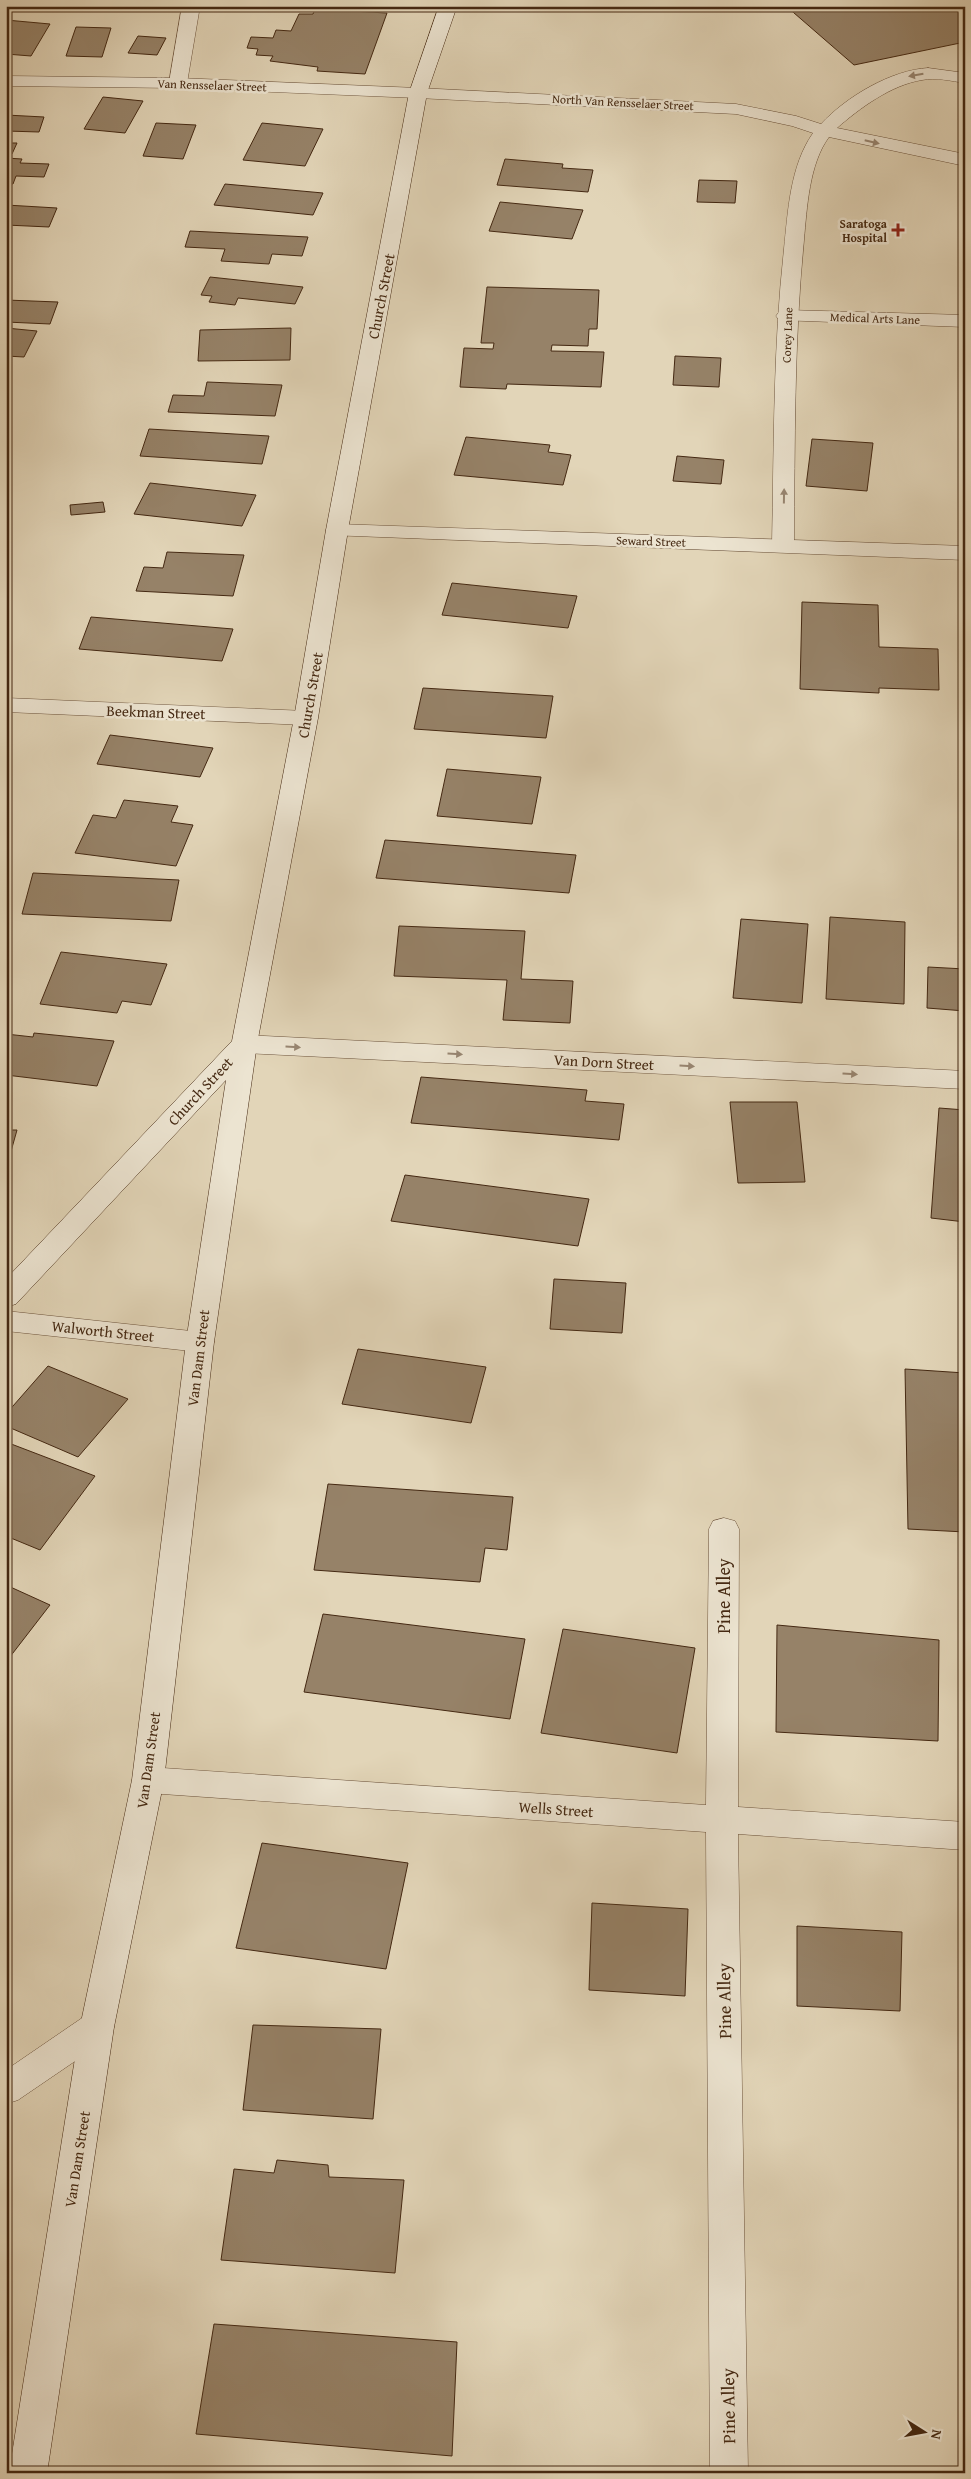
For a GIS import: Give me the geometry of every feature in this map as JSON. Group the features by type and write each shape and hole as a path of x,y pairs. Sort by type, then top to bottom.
{"street":[{"path":"178,84 191,6"},
{"name":"Church Street","path":"6,1297 244,1044 306,718 337,530 418,93 448,6"},
{"path":"825,131 881,87 902,78 924,74 965,78"},
{"name":"Van Rensselaer Street","path":"6,81 178,84 418,93"},
{"name":"North Van Rensselaer Street","path":"418,93 736,109 796,121 825,131 965,160"},
{"name":"Corey Lane","path":"783,545 786,316 797,210 814,146 825,131"},
{"name":"Medical Arts Lane","path":"786,316 965,321"},
{"name":"Seward Street","path":"337,530 965,553"},
{"name":"Beekman Street","path":"6,705 306,718"},
{"name":"Van Dorn Street","path":"244,1044 965,1080"},
{"name":"Van Dam Street","path":"28,2473 97,2027 148,1780 200,1342 244,1044"},
{"name":"Walworth Street","path":"6,1321 200,1342"},
{"name":"Pine Alley","path":"724,1529 722,1821 729,2473"},
{"name":"Wells Street","path":"148,1780 722,1821 965,1836"},
{"path":"6,2089 97,2027"}],"building":[{"path":"786,6 965,6 965,42 854,65"},
{"path":"315,9 387,13 365,74 317,71 318,67 270,61 273,56 256,55 258,49 247,48 251,37 273,38 276,30 291,31 299,14 313,14"},
{"path":"6,20 50,24 31,56 6,54"},
{"path":"76,27 111,28 102,57 66,56"},
{"path":"138,36 166,38 157,55 128,53"},
{"path":"103,97 143,101 125,133 84,129"},
{"path":"6,115 44,117 39,132 6,131"},
{"path":"156,123 196,125 183,159 143,156"},
{"path":"262,123 323,129 305,166 243,160"},
{"path":"6,143 17,143 12,154 6,153"},
{"path":"6,158 22,159 20,163 49,164 44,177 16,176 13,184 6,184"},
{"path":"505,159 563,164 562,168 593,170 588,192 497,185"},
{"path":"699,180 737,181 735,203 697,202"},
{"path":"225,184 323,193 313,215 214,205"},
{"path":"500,202 583,210 572,239 489,231"},
{"path":"6,205 57,208 49,227 6,225"},
{"path":"190,231 308,237 302,256 272,254 269,264 221,261 225,249 185,247"},
{"path":"210,277 303,287 295,304 238,298 235,305 209,302 212,296 201,295"},
{"path":"487,287 599,290 597,329 589,329 588,346 552,345 551,351 604,352 601,387 507,384 506,389 460,387 464,348 493,349 494,343 481,343"},
{"path":"6,300 58,302 50,324 6,322"},
{"path":"6,328 37,331 24,357 6,356"},
{"path":"291,328 290,360 198,361 200,330"},
{"path":"675,356 721,358 719,387 673,385"},
{"path":"207,382 282,385 275,416 168,412 173,395 204,396"},
{"path":"149,429 269,436 262,464 140,456"},
{"path":"466,437 550,445 548,452 571,455 563,485 454,475"},
{"path":"812,439 873,443 867,491 806,486"},
{"path":"677,456 724,460 721,484 673,481"},
{"path":"150,483 256,495 242,526 134,514"},
{"path":"103,502 105,512 71,515 70,505"},
{"path":"167,552 244,555 233,596 136,591 144,567 163,568"},
{"path":"452,583 577,596 568,628 442,615"},
{"path":"802,602 878,605 879,647 938,649 939,690 879,688 879,693 800,689"},
{"path":"91,617 233,629 222,661 79,649"},
{"path":"423,688 553,696 546,738 414,729"},
{"path":"110,735 213,748 200,777 97,764"},
{"path":"447,769 541,777 532,824 437,816"},
{"path":"124,800 178,806 171,822 193,825 176,866 75,853 93,815 116,818"},
{"path":"385,840 576,855 569,893 376,878"},
{"path":"33,873 179,880 171,921 22,914"},
{"path":"830,917 905,922 904,1004 826,999"},
{"path":"741,919 808,924 802,1003 733,998"},
{"path":"399,926 525,931 521,979 573,981 570,1023 503,1020 507,980 394,976"},
{"path":"61,952 167,964 151,1005 122,1001 117,1013 40,1004"},
{"path":"928,967 965,969 965,1011 927,1008"},
{"path":"34,1033 114,1041 97,1086 6,1075 6,1034 33,1037"},
{"path":"421,1077 587,1090 585,1101 624,1104 619,1140 411,1123"},
{"path":"730,1102 797,1102 805,1182 738,1183"},
{"path":"939,1108 965,1110 965,1222 931,1218"},
{"path":"6,1130 17,1130 6,1169"},
{"path":"405,1175 589,1199 578,1246 391,1221"},
{"path":"554,1279 626,1283 622,1333 550,1329"},
{"path":"358,1349 486,1367 471,1423 342,1404"},
{"path":"48,1366 128,1399 78,1457 6,1426 6,1414"},
{"path":"905,1369 965,1373 965,1532 908,1529"},
{"path":"6,1442 95,1476 40,1550 6,1536"},
{"path":"328,1484 513,1497 507,1550 485,1548 480,1582 314,1570"},
{"path":"6,1585 50,1605 6,1662"},
{"path":"323,1614 525,1639 510,1719 304,1692"},
{"path":"777,1625 939,1640 938,1741 776,1732"},
{"path":"563,1629 695,1648 677,1753 541,1733"},
{"path":"262,1843 408,1863 386,1969 236,1948"},
{"path":"592,1903 688,1909 685,1996 589,1990"},
{"path":"797,1926 902,1932 900,2011 797,2006"},
{"path":"253,2025 381,2029 373,2119 243,2110"},
{"path":"277,2160 328,2165 329,2177 404,2180 395,2273 221,2260 234,2169 274,2173"},
{"path":"214,2324 457,2342 452,2456 196,2434"}],"place":[{"name":"Saratoga Hospital","path":"898,230"}]}
